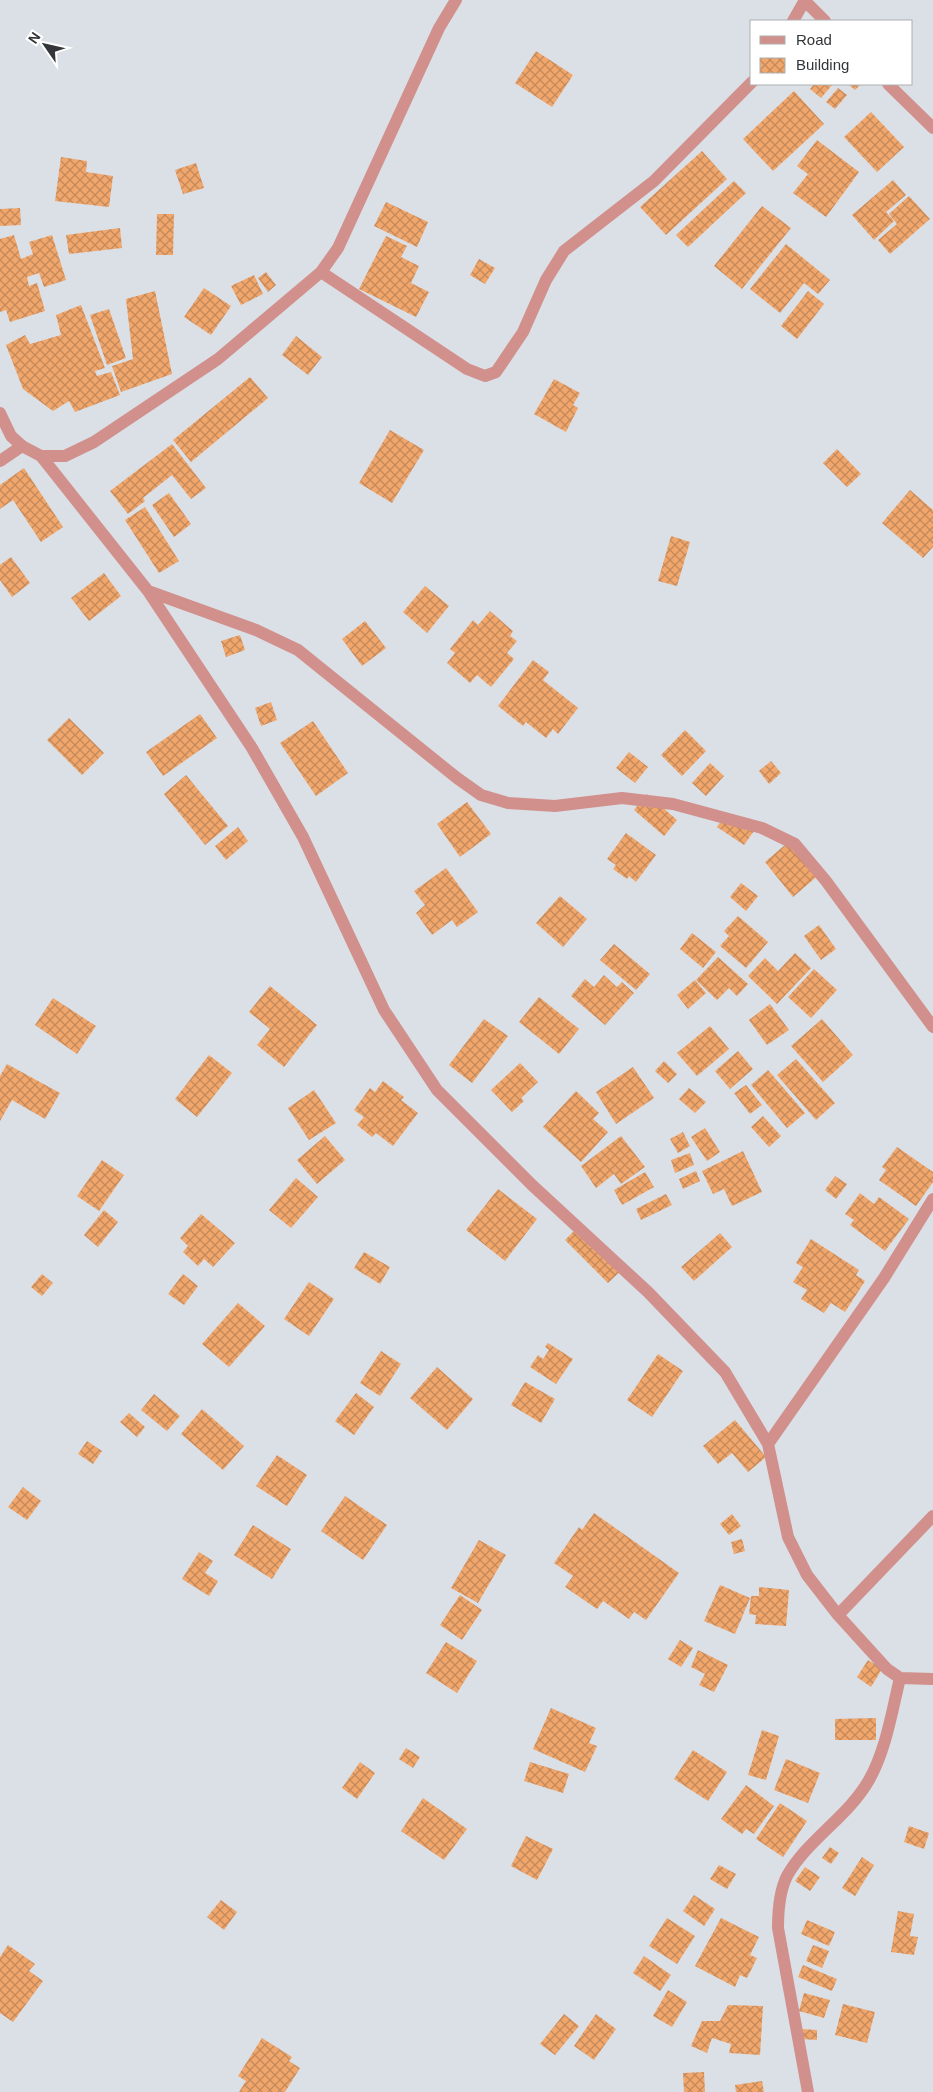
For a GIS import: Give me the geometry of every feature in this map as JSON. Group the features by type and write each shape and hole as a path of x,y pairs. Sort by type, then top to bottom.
{"street":[{"path":"41,456 65,456 94,442 218,359 321,272 338,248 439,28 456,0"},
{"path":"794,20 805,0 824,20"},
{"path":"321,272 467,370 485,376 496,372 523,332 546,280 564,250 654,181 750,84"},
{"path":"889,85 933,128"},
{"path":"0,413 11,436 22,446 41,456 148,591 252,748 303,837 384,1010 437,1090 532,1185 648,1292 725,1372 768,1444 788,1537 807,1576 838,1616 887,1669 900,1678 933,1679"},
{"path":"0,462 22,446"},
{"path":"148,591 263,632 298,650 457,778 481,795 508,803 555,806 622,798 672,804 762,828 795,844 826,880 933,1027"},
{"path":"768,1444 884,1278 933,1198"},
{"path":"838,1616 933,1516"},
{"path":"808,2092 778,1928 779,1903 787,1876 812,1845 848,1809 869,1780 884,1742 900,1678"}],"building":[{"path":"536,51 573,75 552,107 515,83"},
{"path":"813,85 832,85 821,98 810,89"},
{"path":"849,85 860,85 855,90"},
{"path":"838,88 847,95 835,109 826,102"},
{"path":"794,91 824,124 773,171 743,139"},
{"path":"871,112 904,147 877,172 844,137"},
{"path":"817,140 859,172 826,217 793,193 808,174 797,166"},
{"path":"702,151 727,179 666,235 640,207"},
{"path":"61,157 87,161 86,172 113,176 109,207 55,201"},
{"path":"196,163 204,188 183,194 175,170"},
{"path":"893,180 906,195 886,212 894,221 874,240 852,215"},
{"path":"734,181 746,193 688,247 676,235"},
{"path":"909,196 930,219 890,254 878,240 897,224 889,214"},
{"path":"386,202 428,222 417,247 374,226"},
{"path":"762,206 791,228 742,289 714,266"},
{"path":"20,208 21,225 0,226 0,209"},
{"path":"157,214 174,214 173,255 156,255"},
{"path":"120,228 122,248 69,254 66,235"},
{"path":"14,235 21,259 33,254 29,242 52,235 66,280 44,287 39,273 27,277 29,286 37,283 45,311 10,322 6,310 0,312 0,239"},
{"path":"386,236 407,246 401,257 419,266 411,283 429,292 416,317 359,289"},
{"path":"786,244 830,280 818,294 804,283 780,313 750,289"},
{"path":"479,259 495,268 485,284 470,275"},
{"path":"266,272 276,285 268,292 258,278"},
{"path":"254,275 263,294 241,305 231,286"},
{"path":"204,288 231,306 211,335 184,317"},
{"path":"155,291 172,374 121,392 112,366 133,359 126,299"},
{"path":"808,291 824,304 797,339 781,326"},
{"path":"81,305 105,368 95,371 97,376 111,372 120,395 75,412 69,401 53,411 23,389 6,345 25,335 30,344 61,335 56,315"},
{"path":"109,309 126,358 107,365 90,315"},
{"path":"296,336 322,357 308,375 282,355"},
{"path":"250,377 268,398 191,462 173,440"},
{"path":"554,379 580,393 573,405 578,408 566,432 534,414"},
{"path":"390,430 424,450 392,503 359,483"},
{"path":"172,444 206,488 191,499 172,475 143,498 145,501 128,514 110,491"},
{"path":"837,449 861,474 847,487 823,463"},
{"path":"24,468 63,527 41,542 13,500 0,509 0,485"},
{"path":"910,490 933,510 933,547 923,558 882,523"},
{"path":"169,493 191,524 174,537 152,505"},
{"path":"145,507 179,561 159,573 125,520"},
{"path":"671,536 690,542 677,586 658,581"},
{"path":"11,557 30,583 12,597 0,580 0,565"},
{"path":"104,573 121,596 89,621 71,598"},
{"path":"425,586 449,606 427,633 403,612"},
{"path":"490,611 513,631 510,636 517,641 507,653 514,659 491,687 477,675 470,683 447,663 455,653 450,649 473,620 478,625"},
{"path":"365,621 386,648 362,666 342,639"},
{"path":"240,635 245,650 226,657 221,641"},
{"path":"533,660 549,672 543,680 578,708 558,734 553,729 546,738 526,722 523,726 498,706"},
{"path":"271,702 277,720 261,726 255,708"},
{"path":"200,714 217,738 163,776 146,752"},
{"path":"69,718 104,753 82,775 47,740"},
{"path":"313,721 348,773 316,796 280,743"},
{"path":"685,730 706,751 682,776 661,755"},
{"path":"629,752 648,767 635,783 616,768"},
{"path":"771,761 781,773 769,784 759,771"},
{"path":"710,763 724,776 706,796 692,783"},
{"path":"186,775 228,826 205,845 164,794"},
{"path":"647,794 677,820 664,836 634,810"},
{"path":"467,802 491,834 460,857 437,824"},
{"path":"726,813 754,831 744,845 717,827"},
{"path":"238,827 248,841 226,860 215,846"},
{"path":"626,833 656,855 636,882 629,876 627,879 613,869 616,865 607,859"},
{"path":"793,838 821,873 793,897 765,862"},
{"path":"446,868 478,912 457,927 452,920 432,935 416,913 425,905 414,891"},
{"path":"741,883 758,896 746,911 730,897"},
{"path":"560,896 587,919 563,947 536,923"},
{"path":"738,916 768,942 746,968 720,946 729,936 724,931"},
{"path":"819,925 836,949 821,960 804,936"},
{"path":"692,933 716,952 703,968 680,949"},
{"path":"614,944 650,974 636,990 600,960"},
{"path":"795,953 811,968 777,1004 748,976 765,958 778,971"},
{"path":"718,957 748,984 737,996 729,988 717,1000 696,980"},
{"path":"814,969 837,990 811,1018 788,997"},
{"path":"604,975 617,987 622,982 634,993 605,1025 571,996 585,979 594,987"},
{"path":"695,980 706,993 688,1009 677,995"},
{"path":"270,986 317,1025 284,1067 257,1045 270,1029 249,1012"},
{"path":"539,997 579,1029 559,1054 519,1022"},
{"path":"53,998 96,1026 77,1054 35,1025"},
{"path":"770,1004 789,1030 767,1045 749,1020"},
{"path":"484,1019 508,1036 472,1083 449,1065"},
{"path":"822,1019 853,1055 823,1082 791,1046"},
{"path":"710,1026 729,1049 697,1076 677,1053"},
{"path":"738,1051 753,1069 730,1089 715,1071"},
{"path":"209,1055 232,1073 197,1117 175,1099"},
{"path":"796,1059 835,1103 816,1120 777,1075"},
{"path":"664,1061 677,1074 668,1083 655,1071"},
{"path":"520,1063 538,1082 521,1098 524,1101 512,1112 491,1090"},
{"path":"7,1064 60,1093 45,1119 12,1100 0,1121 0,1076"},
{"path":"633,1067 654,1098 616,1124 596,1092"},
{"path":"768,1070 805,1113 787,1128 751,1085"},
{"path":"383,1081 404,1097 401,1100 418,1113 393,1146 376,1133 372,1137 357,1125 364,1117 354,1110 370,1088 375,1092"},
{"path":"746,1085 762,1105 750,1114 734,1093"},
{"path":"689,1088 706,1102 695,1113 679,1099"},
{"path":"314,1090 336,1123 309,1140 288,1108"},
{"path":"576,1091 599,1113 593,1119 608,1132 581,1162 543,1127"},
{"path":"763,1116 781,1136 769,1147 751,1127"},
{"path":"705,1128 720,1152 707,1161 691,1137"},
{"path":"683,1132 690,1146 678,1153 670,1139"},
{"path":"325,1136 345,1160 317,1184 297,1160"},
{"path":"621,1136 645,1167 621,1184 614,1174 596,1188 581,1166"},
{"path":"897,1147 933,1172 933,1182 916,1206 879,1180 886,1170 882,1167"},
{"path":"743,1151 762,1192 732,1206 724,1189 713,1194 702,1171"},
{"path":"690,1153 694,1165 675,1173 671,1160"},
{"path":"102,1160 124,1175 99,1211 77,1196"},
{"path":"696,1171 700,1181 683,1189 679,1179"},
{"path":"645,1172 654,1187 622,1205 614,1190"},
{"path":"835,1176 847,1184 836,1199 825,1190"},
{"path":"296,1178 318,1197 291,1228 269,1210"},
{"path":"498,1189 537,1219 505,1261 466,1230"},
{"path":"860,1193 874,1204 879,1197 909,1219 885,1251 850,1225 854,1220 845,1214"},
{"path":"666,1194 672,1205 641,1220 636,1209"},
{"path":"104,1210 118,1222 98,1247 84,1235"},
{"path":"201,1214 235,1243 213,1267 204,1259 198,1266 183,1252 188,1246 180,1238"},
{"path":"581,1224 624,1268 608,1283 565,1240"},
{"path":"720,1233 732,1247 694,1281 681,1267"},
{"path":"811,1239 859,1270 856,1275 865,1281 845,1312 831,1303 824,1313 801,1299 807,1290 793,1282 803,1267 796,1263"},
{"path":"364,1252 390,1267 380,1284 354,1268"},
{"path":"42,1274 53,1283 42,1296 31,1287"},
{"path":"183,1274 198,1286 184,1305 168,1294"},
{"path":"309,1282 334,1299 309,1336 284,1319"},
{"path":"238,1303 265,1326 229,1367 202,1344"},
{"path":"548,1343 573,1359 556,1384 530,1367 538,1355 543,1359 549,1350 545,1347"},
{"path":"381,1351 401,1364 380,1396 360,1383"},
{"path":"658,1354 683,1371 652,1417 627,1400"},
{"path":"437,1367 473,1399 447,1430 410,1398"},
{"path":"525,1382 555,1399 541,1423 511,1405"},
{"path":"356,1393 374,1407 354,1435 335,1421"},
{"path":"154,1394 180,1416 167,1431 141,1410"},
{"path":"202,1409 244,1446 223,1470 181,1434"},
{"path":"129,1413 145,1427 137,1437 120,1422"},
{"path":"735,1420 766,1457 748,1472 732,1453 718,1464 703,1446"},
{"path":"87,1441 102,1451 93,1464 78,1454"},
{"path":"277,1455 307,1475 287,1506 256,1486"},
{"path":"23,1487 41,1501 27,1520 8,1507"},
{"path":"345,1496 387,1525 363,1560 321,1531"},
{"path":"594,1513 679,1573 646,1620 634,1612 629,1619 603,1601 597,1609 565,1587 573,1576 554,1563 579,1527 582,1530"},
{"path":"732,1514 741,1526 729,1535 720,1524"},
{"path":"253,1525 291,1549 272,1579 234,1555"},
{"path":"742,1539 745,1551 734,1554 731,1542"},
{"path":"479,1540 506,1555 478,1603 451,1588"},
{"path":"199,1552 213,1561 205,1573 218,1581 209,1596 182,1579"},
{"path":"720,1585 750,1598 735,1634 704,1621"},
{"path":"759,1587 789,1590 786,1626 755,1624 756,1615 749,1614 751,1596 759,1596"},
{"path":"460,1595 482,1610 462,1640 440,1625"},
{"path":"680,1640 693,1648 681,1667 668,1659"},
{"path":"446,1642 477,1661 457,1693 426,1673"},
{"path":"698,1650 728,1665 714,1692 699,1685 705,1674 691,1667"},
{"path":"868,1660 882,1669 871,1687 857,1677"},
{"path":"551,1708 596,1728 589,1743 597,1746 585,1772 533,1749"},
{"path":"876,1718 876,1740 835,1740 835,1719"},
{"path":"762,1730 779,1736 766,1780 748,1775"},
{"path":"406,1748 420,1757 413,1768 399,1759"},
{"path":"693,1750 727,1772 708,1801 674,1779"},
{"path":"786,1759 820,1773 808,1803 774,1790"},
{"path":"360,1762 375,1773 357,1799 342,1788"},
{"path":"530,1762 569,1774 563,1793 524,1781"},
{"path":"746,1785 774,1806 754,1834 746,1829 742,1834 721,1819"},
{"path":"423,1798 467,1829 444,1860 401,1831"},
{"path":"780,1803 807,1821 783,1857 756,1839"},
{"path":"909,1826 929,1833 924,1849 904,1842"},
{"path":"526,1836 553,1849 537,1880 511,1866"},
{"path":"830,1847 839,1853 831,1864 822,1858"},
{"path":"862,1857 874,1865 855,1896 842,1888"},
{"path":"719,1865 736,1874 727,1889 710,1879"},
{"path":"805,1867 820,1877 810,1891 795,1881"},
{"path":"694,1895 715,1909 704,1926 683,1911"},
{"path":"221,1900 237,1912 224,1930 207,1917"},
{"path":"898,1911 914,1914 910,1936 918,1937 914,1955 891,1952"},
{"path":"667,1918 695,1936 677,1964 649,1946"},
{"path":"721,1918 759,1937 750,1955 757,1958 747,1978 740,1975 735,1987 695,1966"},
{"path":"807,1920 835,1932 829,1946 801,1934"},
{"path":"8,1945 35,1964 29,1971 43,1981 13,2022 0,2013 0,1957"},
{"path":"813,1945 829,1951 822,1968 806,1961"},
{"path":"644,1956 671,1975 660,1991 633,1973"},
{"path":"803,1965 837,1979 832,1991 798,1977"},
{"path":"668,1990 687,2002 672,2027 653,2016"},
{"path":"804,1993 830,2000 824,2018 799,2011"},
{"path":"843,2004 875,2012 867,2043 835,2035"},
{"path":"728,2005 763,2006 760,2055 729,2053 731,2044 712,2038 707,2053 691,2046 702,2021 720,2021"},
{"path":"564,2014 579,2026 555,2055 540,2044"},
{"path":"596,2014 616,2029 594,2060 574,2046"},
{"path":"801,2029 817,2030 817,2040 801,2039"},
{"path":"262,2038 292,2057 289,2061 300,2068 285,2092 239,2092 246,2081 238,2076"},
{"path":"704,2072 705,2092 684,2092 683,2073"},
{"path":"762,2081 764,2092 736,2092 735,2085"}]}
